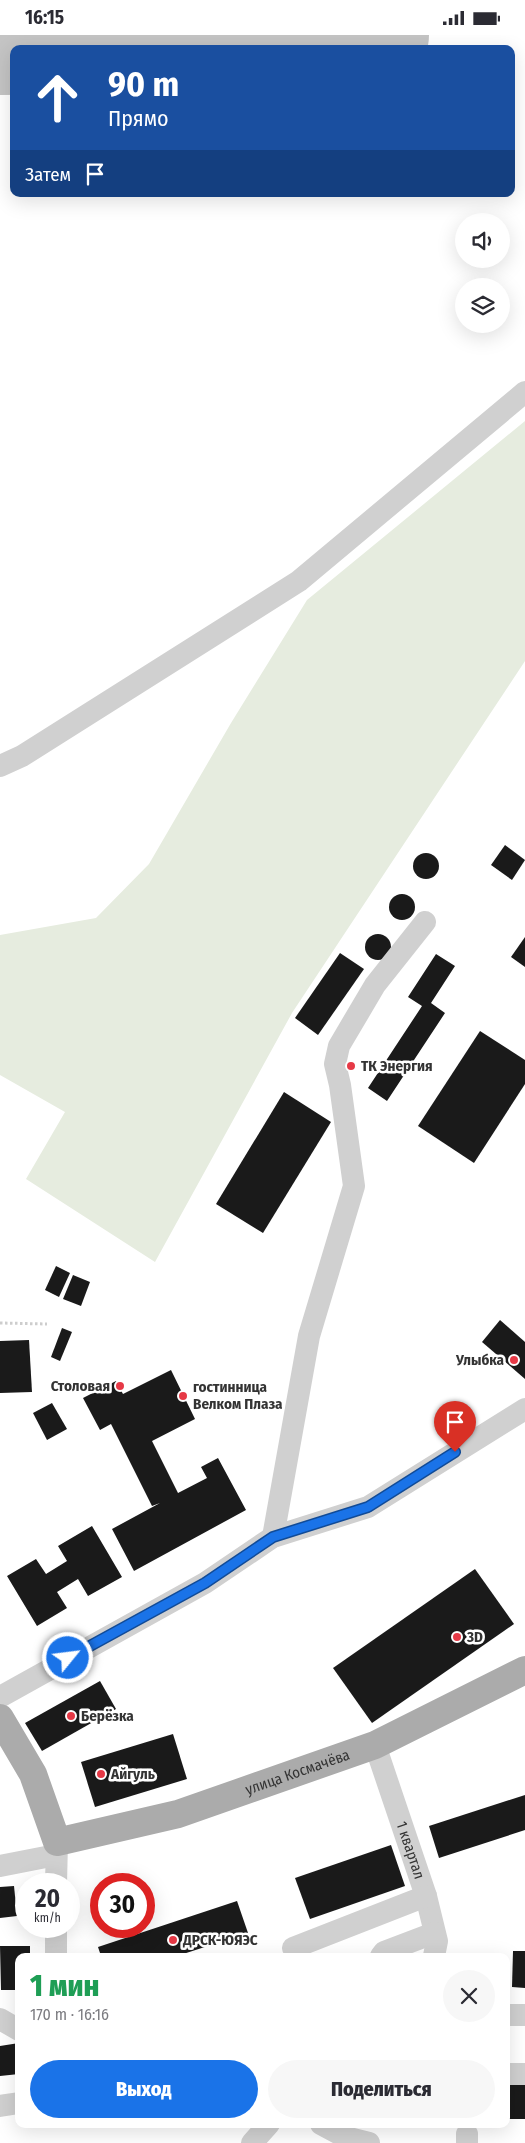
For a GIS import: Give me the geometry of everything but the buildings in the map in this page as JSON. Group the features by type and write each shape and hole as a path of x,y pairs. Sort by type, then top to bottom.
{"main road":[{"name":"улица Космачёва","path":"56,1849 178,1814 375,1745 525,1670"},
{"path":"0,1718 33,1774 56,1849"}],"street":[{"path":"0,766 22,756 299,581 525,392"},
{"path":"273,1537 309,1336 354,1186 340,1085 335,1064 339,1046 375,985 424,922"},
{"path":"0,1697 205,1583 273,1537 368,1507 525,1409"},
{"name":"1 квартал","path":"375,1745 426,1896 437,1941 435,1953"},
{"path":"0,1865 56,1849 56,1873"},
{"path":"293,1948 426,1896"},
{"path":"383,1953 434,1933"},
{"path":"56,1938 56,1953"},
{"path":"510,2015 525,2015"},
{"path":"0,2019 15,2028"},
{"path":"510,2074 525,2074"},
{"path":"0,2106 15,2104"},
{"path":"328,2128 345,2137 369,2143"}],"path":[{"path":"0,1323 47,1324"}],"shaded area":[{"path":"525,421 525,661 292,1013 155,1262 26,1179 65,1112 0,1075 0,935 96,918 149,864 231,723 307,600"}],"runway":[{"path":"0,38 372,35"}],"place":[{"name":"ТК Энергия","path":"351,1066"},
{"name":"Улыбка","path":"514,1360"},
{"name":"Столовая","path":"120,1386"},
{"name":"гостинница Велком Плаза","path":"183,1396"},
{"name":"3D","path":"457,1637"},
{"name":"Берёзка","path":"71,1716"},
{"name":"Айгуль","path":"101,1774"},
{"name":"ДРСК-ЮЯЭС","path":"173,1940"}],"route":[{"path":"68,1658 205,1583 273,1537 368,1507 455,1452"}]}
